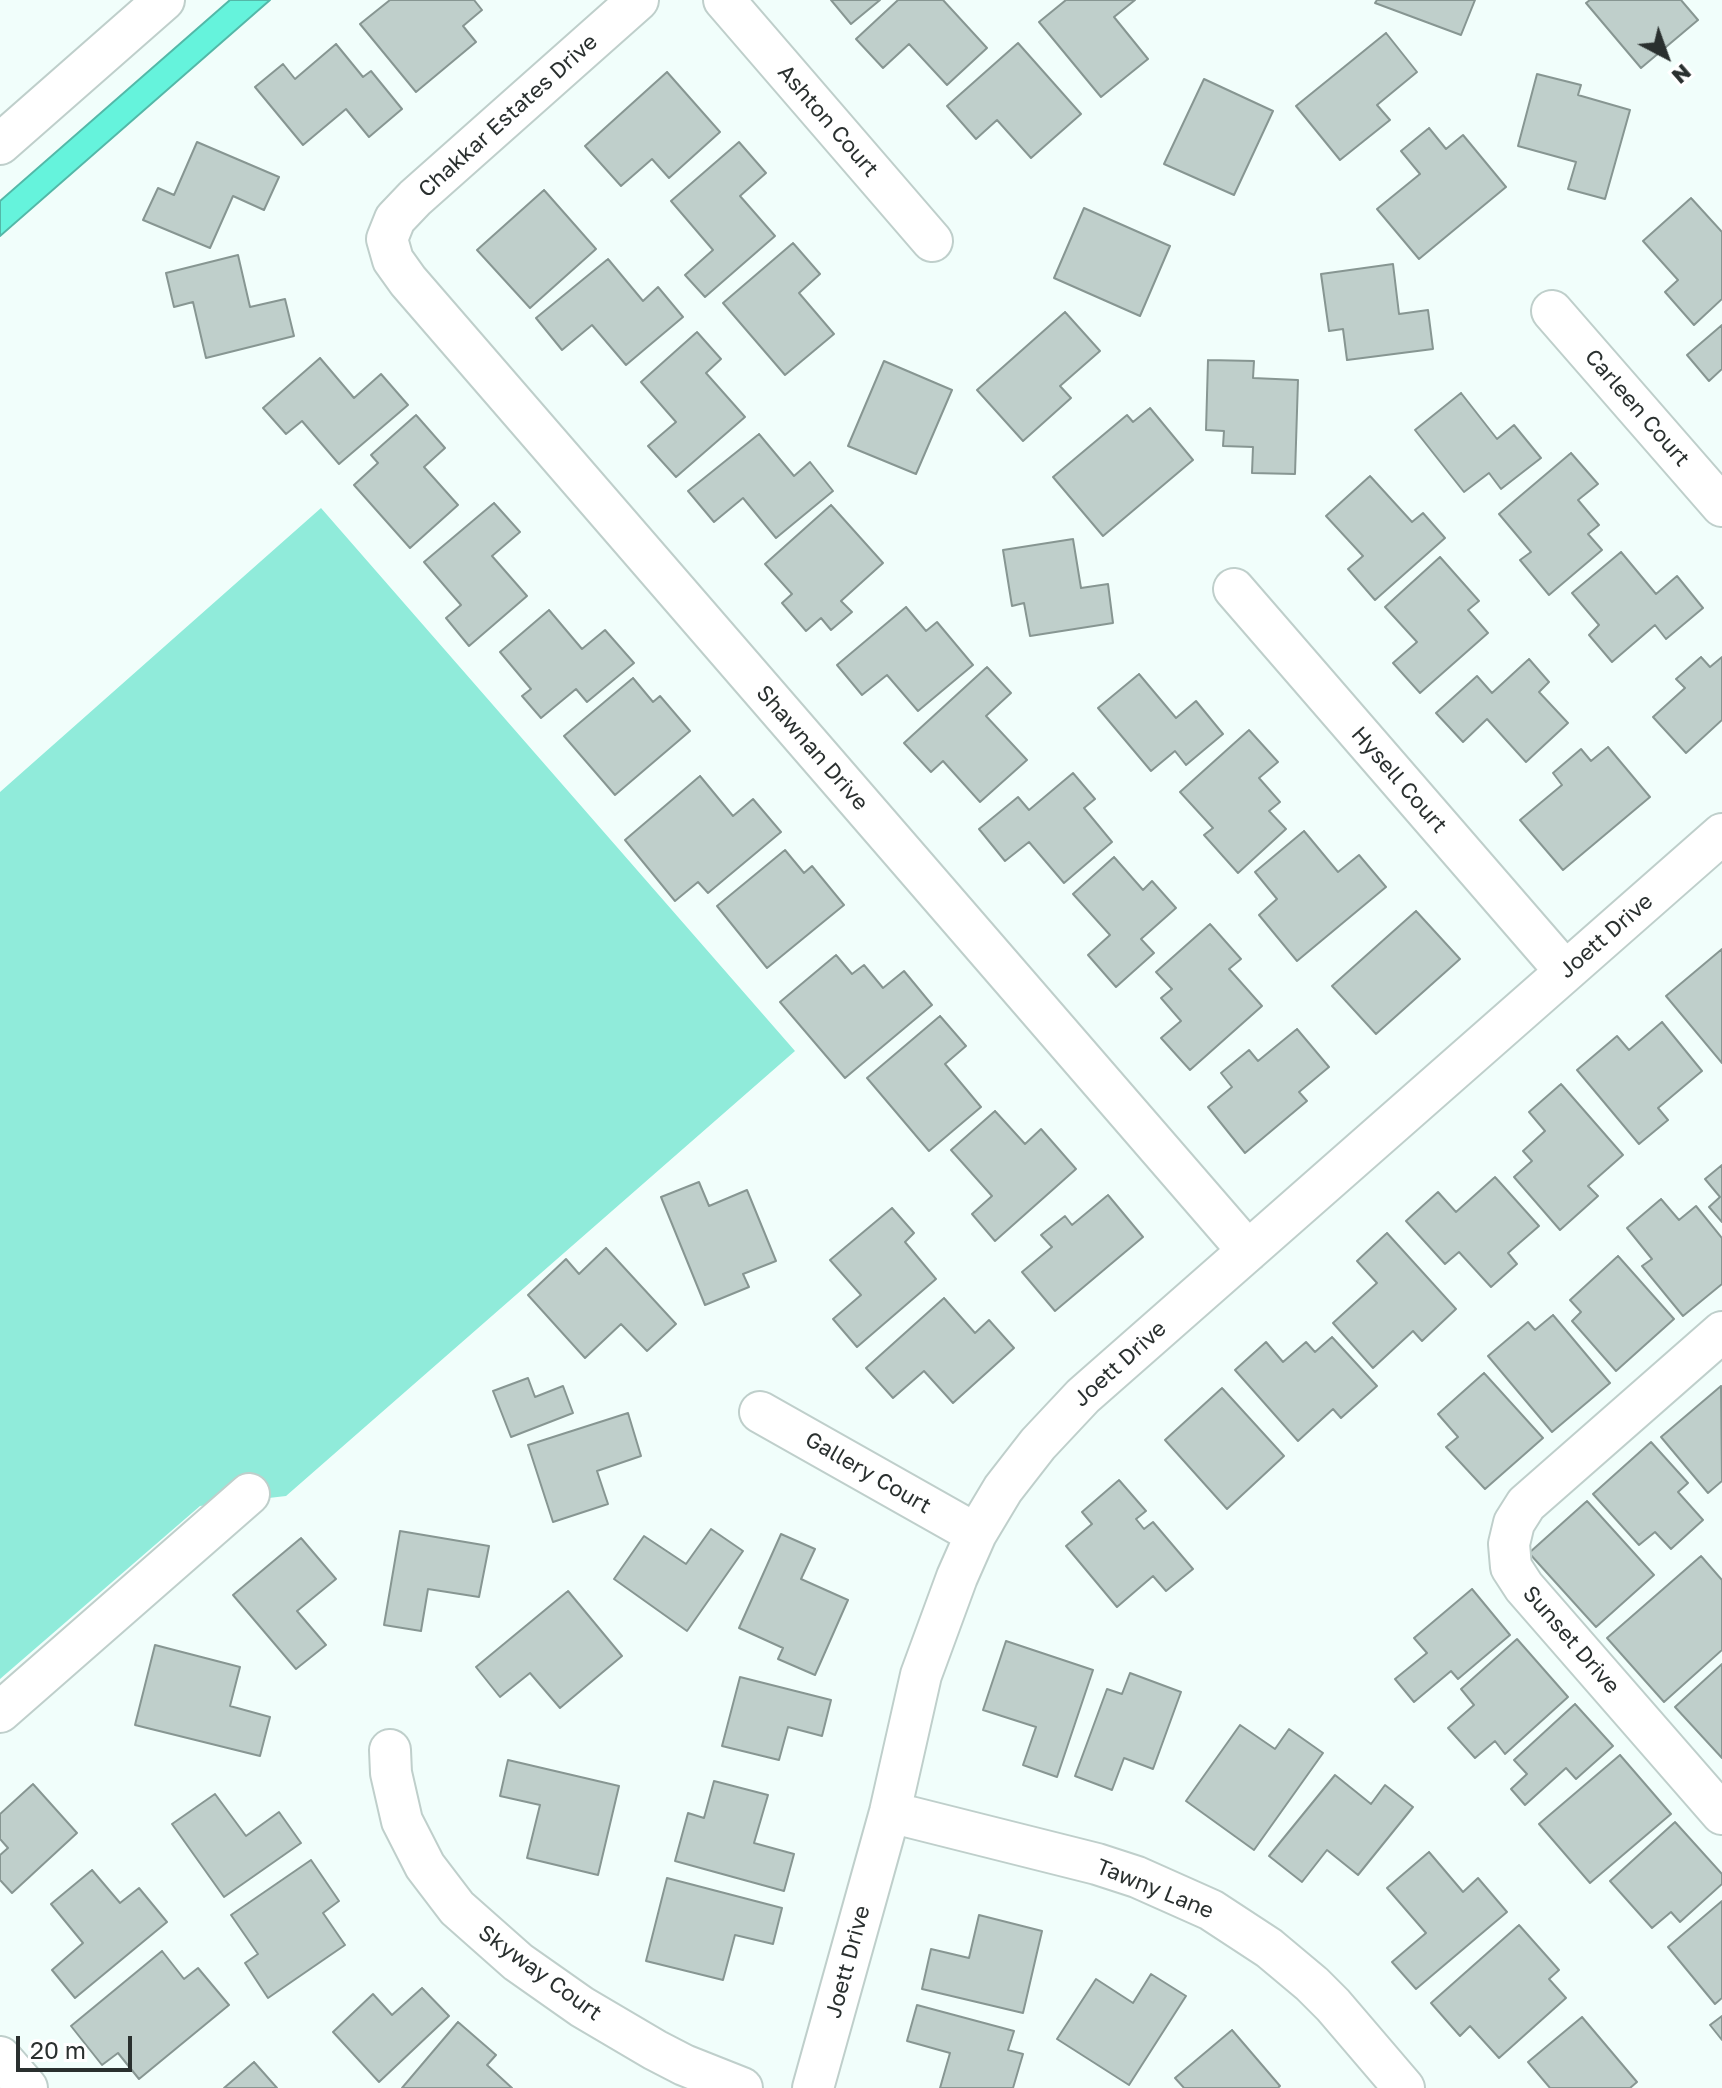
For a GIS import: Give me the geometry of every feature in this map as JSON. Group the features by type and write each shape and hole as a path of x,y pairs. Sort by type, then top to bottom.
{"street":[{"path":"0,144 164,0"},
{"name":"Chakkar Estates Drive","path":"387,239 395,219 415,198 638,0"},
{"name":"Ashton Court","path":"724,0 932,241"},
{"name":"Shawnan Drive","path":"387,239 393,260 408,281 1248,1251"},
{"name":"Carleen Court","path":"1552,311 1722,506"},
{"name":"Hysell Court","path":"1234,589 1565,971"},
{"name":"Joett Drive","path":"813,2088 890,1812 921,1675 957,1577 976,1534 1003,1489 1038,1444 1083,1396 1722,834"},
{"name":"Sunset Drive","path":"1722,1332 1526,1504 1514,1523 1509,1544 1511,1567 1524,1587 1722,1814"},
{"name":"Gallery Court","path":"760,1412 976,1534"},
{"path":"0,1712 249,1494"},
{"name":"Skyway Court","path":"390,1750 395,1796 402,1821 425,1866 457,1908 518,1962 582,2007 684,2065 742,2088"},
{"name":"Tawny Lane","path":"890,1812 1097,1864 1137,1877 1211,1910 1269,1948 1312,1984 1404,2088"},
{"path":"0,2057 27,2088"}],"shaded area":[{"path":"230,0 270,0 0,236 0,201"},
{"path":"321,508 795,1051 286,1496 200,1506 0,1679 0,792"}],"building":[{"path":"390,0 474,0 482,10 463,26 476,42 416,92 360,24"},
{"path":"831,0 880,0 851,24"},
{"path":"898,0 943,0 987,48 947,85 909,44 883,68 856,39"},
{"path":"1066,0 1135,0 1114,17 1148,59 1101,97 1039,22"},
{"path":"1377,0 1475,0 1461,35 1375,3"},
{"path":"1590,0 1681,0 1698,20 1641,68 1586,3"},
{"path":"1386,33 1417,72 1377,105 1390,120 1340,160 1296,106"},
{"path":"1018,43 1081,114 1031,158 997,120 976,139 947,106"},
{"path":"336,44 363,77 371,71 402,109 369,137 346,109 303,145 255,87 283,64 295,79"},
{"path":"667,72 720,132 669,178 652,159 621,186 585,146"},
{"path":"1537,74 1581,85 1578,95 1630,110 1605,199 1568,189 1576,162 1518,146"},
{"path":"1204,79 1273,111 1234,195 1164,164"},
{"path":"1429,128 1446,149 1463,135 1506,187 1419,259 1377,209 1420,174 1401,151"},
{"path":"197,142 279,177 264,210 233,196 210,248 143,220 158,188 174,195"},
{"path":"739,142 766,173 740,196 775,236 705,297 685,275 713,250 671,201"},
{"path":"544,190 596,249 530,308 477,250"},
{"path":"1691,198 1722,232 1722,299 1694,325 1665,292 1678,280 1643,241"},
{"path":"1084,208 1170,246 1140,316 1054,278"},
{"path":"793,243 820,274 799,293 834,334 785,375 723,303"},
{"path":"238,255 250,307 285,299 294,336 206,358 193,302 174,307 166,273"},
{"path":"608,259 643,301 658,287 683,317 626,365 592,325 562,350 536,318"},
{"path":"1393,264 1399,314 1428,310 1433,349 1347,360 1343,329 1329,331 1321,274"},
{"path":"1065,312 1100,351 1060,386 1071,398 1023,441 977,390"},
{"path":"1722,325 1722,369 1709,381 1687,355"},
{"path":"697,332 721,359 706,373 745,417 676,477 648,446 676,422 641,382"},
{"path":"320,358 354,398 381,374 408,405 339,464 302,421 286,434 263,408"},
{"path":"1208,360 1254,361 1253,378 1298,380 1295,474 1252,473 1253,447 1223,446 1224,431 1206,430"},
{"path":"884,361 952,390 916,474 848,446"},
{"path":"1461,393 1497,439 1514,425 1541,458 1501,489 1489,473 1464,492 1415,430"},
{"path":"1150,408 1193,460 1103,536 1053,477 1127,415 1133,422"},
{"path":"416,415 445,448 424,467 458,505 410,548 354,485 378,463 371,455"},
{"path":"759,434 794,476 810,462 833,491 776,538 743,498 714,522 688,491"},
{"path":"1571,453 1598,484 1578,500 1599,525 1588,534 1602,550 1549,595 1520,560 1531,552 1499,514"},
{"path":"1370,476 1412,522 1423,513 1445,538 1375,600 1348,569 1363,556 1326,516"},
{"path":"494,503 520,532 492,556 527,596 469,646 446,618 461,605 424,562"},
{"path":"831,505 883,563 841,601 852,612 831,630 821,618 806,631 782,603 792,594 765,564"},
{"path":"1073,539 1081,588 1108,584 1113,623 1030,636 1024,603 1012,606 1003,550"},
{"path":"1621,552 1656,594 1677,576 1703,608 1666,639 1655,625 1612,662 1589,635 1599,625 1572,593"},
{"path":"1440,557 1479,601 1468,610 1488,633 1420,693 1393,663 1417,642 1385,607"},
{"path":"906,607 926,631 937,622 973,665 918,711 887,675 862,695 837,665"},
{"path":"549,610 582,649 605,630 634,663 587,702 576,689 541,718 522,696 531,689 500,652"},
{"path":"1701,657 1710,667 1722,657 1722,720 1686,753 1653,717 1685,688 1676,679"},
{"path":"1529,659 1549,682 1539,692 1568,723 1526,762 1487,719 1463,742 1436,713 1477,676 1492,693"},
{"path":"987,667 1011,693 986,716 1027,760 980,802 943,761 931,772 904,743"},
{"path":"1139,674 1176,718 1196,701 1223,734 1186,765 1175,751 1151,771 1098,708"},
{"path":"633,678 653,702 660,696 690,731 615,795 564,736"},
{"path":"1249,730 1278,762 1259,778 1280,802 1269,811 1286,829 1238,873 1204,835 1213,828 1180,792"},
{"path":"1608,747 1650,797 1563,870 1520,820 1562,785 1553,773 1581,749 1591,761"},
{"path":"1073,773 1095,799 1084,808 1112,842 1064,883 1029,842 1005,861 979,829 1018,797 1029,810"},
{"path":"700,776 733,816 753,799 781,832 708,893 698,882 675,901 625,840"},
{"path":"1304,831 1338,872 1359,855 1386,887 1297,961 1259,915 1277,899 1255,872"},
{"path":"785,850 804,873 812,866 844,905 767,968 717,906"},
{"path":"1114,857 1143,890 1152,881 1176,908 1141,939 1154,953 1116,987 1088,955 1110,935 1073,894"},
{"path":"1416,911 1460,959 1376,1034 1332,986"},
{"path":"1210,924 1241,959 1229,969 1262,1006 1190,1070 1161,1038 1181,1021 1161,998 1172,989 1156,972"},
{"path":"1722,949 1722,1063 1666,996"},
{"path":"836,955 852,974 864,965 883,988 904,971 932,1005 845,1078 780,1002"},
{"path":"940,1016 966,1046 945,1064 981,1107 929,1151 867,1078"},
{"path":"1662,1022 1702,1071 1658,1108 1668,1120 1639,1144 1577,1070 1617,1036 1629,1050"},
{"path":"1297,1029 1329,1067 1299,1092 1307,1101 1245,1153 1208,1107 1232,1087 1221,1073 1249,1050 1258,1061"},
{"path":"1561,1084 1623,1155 1588,1186 1598,1196 1560,1230 1514,1177 1532,1161 1523,1151 1545,1131 1529,1112"},
{"path":"995,1111 1025,1144 1041,1129 1076,1169 995,1241 972,1214 992,1196 951,1150"},
{"path":"1722,1165 1722,1222 1709,1207 1720,1197 1705,1179"},
{"path":"1495,1177 1539,1226 1508,1253 1517,1264 1491,1287 1459,1252 1445,1264 1406,1221 1438,1192 1456,1212"},
{"path":"699,1182 709,1206 747,1190 776,1261 743,1274 749,1287 705,1305 661,1197"},
{"path":"1108,1195 1143,1237 1055,1311 1022,1272 1052,1247 1041,1235 1065,1216 1072,1225"},
{"path":"1661,1199 1679,1220 1696,1206 1722,1238 1722,1284 1683,1316 1642,1266 1652,1259 1627,1228"},
{"path":"892,1208 914,1233 905,1242 936,1279 857,1347 833,1319 861,1295 830,1260"},
{"path":"1387,1233 1456,1309 1422,1341 1413,1331 1373,1368 1333,1323 1377,1283 1357,1261"},
{"path":"606,1248 676,1324 647,1351 621,1324 585,1358 528,1295 566,1259 579,1274"},
{"path":"1618,1256 1674,1319 1616,1371 1572,1321 1581,1312 1570,1300"},
{"path":"944,1298 975,1333 989,1320 1014,1348 953,1403 924,1371 893,1398 866,1368"},
{"path":"1553,1315 1610,1383 1552,1432 1488,1356 1528,1322 1535,1330"},
{"path":"1332,1337 1377,1386 1341,1418 1333,1409 1298,1441 1235,1370 1266,1342 1283,1362 1306,1342 1315,1352"},
{"path":"1484,1373 1543,1438 1485,1489 1446,1447 1458,1437 1438,1414"},
{"path":"528,1378 535,1397 563,1386 573,1413 511,1437 493,1391"},
{"path":"1721,1386 1722,1481 1708,1493 1661,1437"},
{"path":"1222,1388 1284,1456 1227,1509 1165,1440"},
{"path":"628,1413 641,1456 597,1471 608,1504 553,1522 528,1445"},
{"path":"1651,1442 1688,1483 1678,1492 1703,1520 1671,1549 1655,1532 1639,1545 1593,1494"},
{"path":"1119,1480 1146,1511 1136,1519 1144,1529 1153,1522 1193,1569 1166,1591 1153,1576 1117,1607 1066,1546 1092,1524 1082,1512"},
{"path":"1587,1501 1654,1575 1596,1627 1529,1553"},
{"path":"711,1529 743,1551 687,1631 614,1579 644,1536 686,1564"},
{"path":"400,1531 489,1546 479,1597 428,1589 421,1631 384,1625"},
{"path":"781,1534 815,1549 801,1579 848,1600 815,1675 778,1659 783,1648 739,1628"},
{"path":"301,1538 336,1579 297,1611 326,1645 296,1669 233,1595"},
{"path":"1701,1556 1722,1580 1722,1650 1664,1702 1607,1638"},
{"path":"1472,1589 1510,1635 1458,1679 1451,1671 1414,1702 1395,1679 1427,1653 1414,1638"},
{"path":"568,1591 622,1656 560,1708 530,1673 500,1697 476,1667"},
{"path":"1517,1639 1568,1697 1505,1754 1495,1741 1475,1758 1448,1728 1474,1705 1461,1689"},
{"path":"1006,1641 1093,1670 1057,1777 1023,1765 1036,1727 983,1710"},
{"path":"155,1645 240,1667 230,1706 270,1717 260,1756 135,1725"},
{"path":"1722,1664 1722,1758 1675,1707"},
{"path":"1130,1673 1181,1692 1153,1769 1124,1758 1112,1790 1075,1776 1107,1689 1122,1694"},
{"path":"740,1677 831,1700 822,1736 788,1727 779,1760 722,1746"},
{"path":"1575,1704 1613,1746 1576,1779 1566,1768 1525,1805 1511,1789 1527,1774 1514,1760"},
{"path":"1240,1725 1275,1749 1289,1729 1323,1753 1254,1850 1186,1801"},
{"path":"1620,1755 1671,1814 1590,1883 1539,1824"},
{"path":"508,1760 619,1786 598,1875 527,1858 540,1805 500,1796"},
{"path":"1335,1775 1371,1804 1385,1785 1413,1807 1358,1875 1327,1850 1302,1882 1269,1856"},
{"path":"714,1781 768,1795 754,1843 794,1854 784,1891 675,1861 688,1813 704,1818"},
{"path":"33,1784 77,1833 12,1893 0,1880 0,1855 8,1848 0,1839 0,1814"},
{"path":"215,1794 246,1836 279,1812 301,1843 224,1897 172,1824"},
{"path":"1675,1822 1722,1874 1722,1884 1680,1922 1671,1912 1652,1928 1610,1881"},
{"path":"1429,1852 1463,1892 1478,1878 1507,1912 1416,1989 1392,1962 1426,1933 1387,1888"},
{"path":"311,1860 339,1901 323,1913 345,1945 268,1998 245,1963 258,1954 231,1915"},
{"path":"92,1870 120,1903 139,1888 167,1922 75,1998 52,1970 83,1943 51,1904"},
{"path":"667,1878 782,1908 773,1944 735,1935 723,1980 646,1961"},
{"path":"1722,1901 1722,1998 1715,2004 1668,1947"},
{"path":"979,1915 1042,1931 1023,2013 922,1989 931,1949 969,1958"},
{"path":"1519,1925 1559,1970 1549,1979 1566,1998 1499,2058 1470,2026 1460,2036 1431,2003"},
{"path":"162,1951 184,1979 198,1968 229,2005 139,2079 118,2053 102,2065 71,2026"},
{"path":"1151,1974 1186,1996 1129,2085 1057,2039 1096,1979 1133,2003"},
{"path":"422,1988 449,2016 379,2082 333,2032 373,1994 392,2015"},
{"path":"917,2005 1014,2031 1008,2050 1023,2054 1013,2088 940,2088 950,2053 907,2041"},
{"path":"1722,2016 1722,2040 1710,2025"},
{"path":"1582,2017 1637,2082 1630,2088 1550,2088 1528,2062"},
{"path":"458,2022 496,2055 487,2065 512,2088 402,2088"},
{"path":"1232,2030 1280,2086 1184,2088 1175,2078"},
{"path":"254,2062 277,2088 224,2088"}]}
